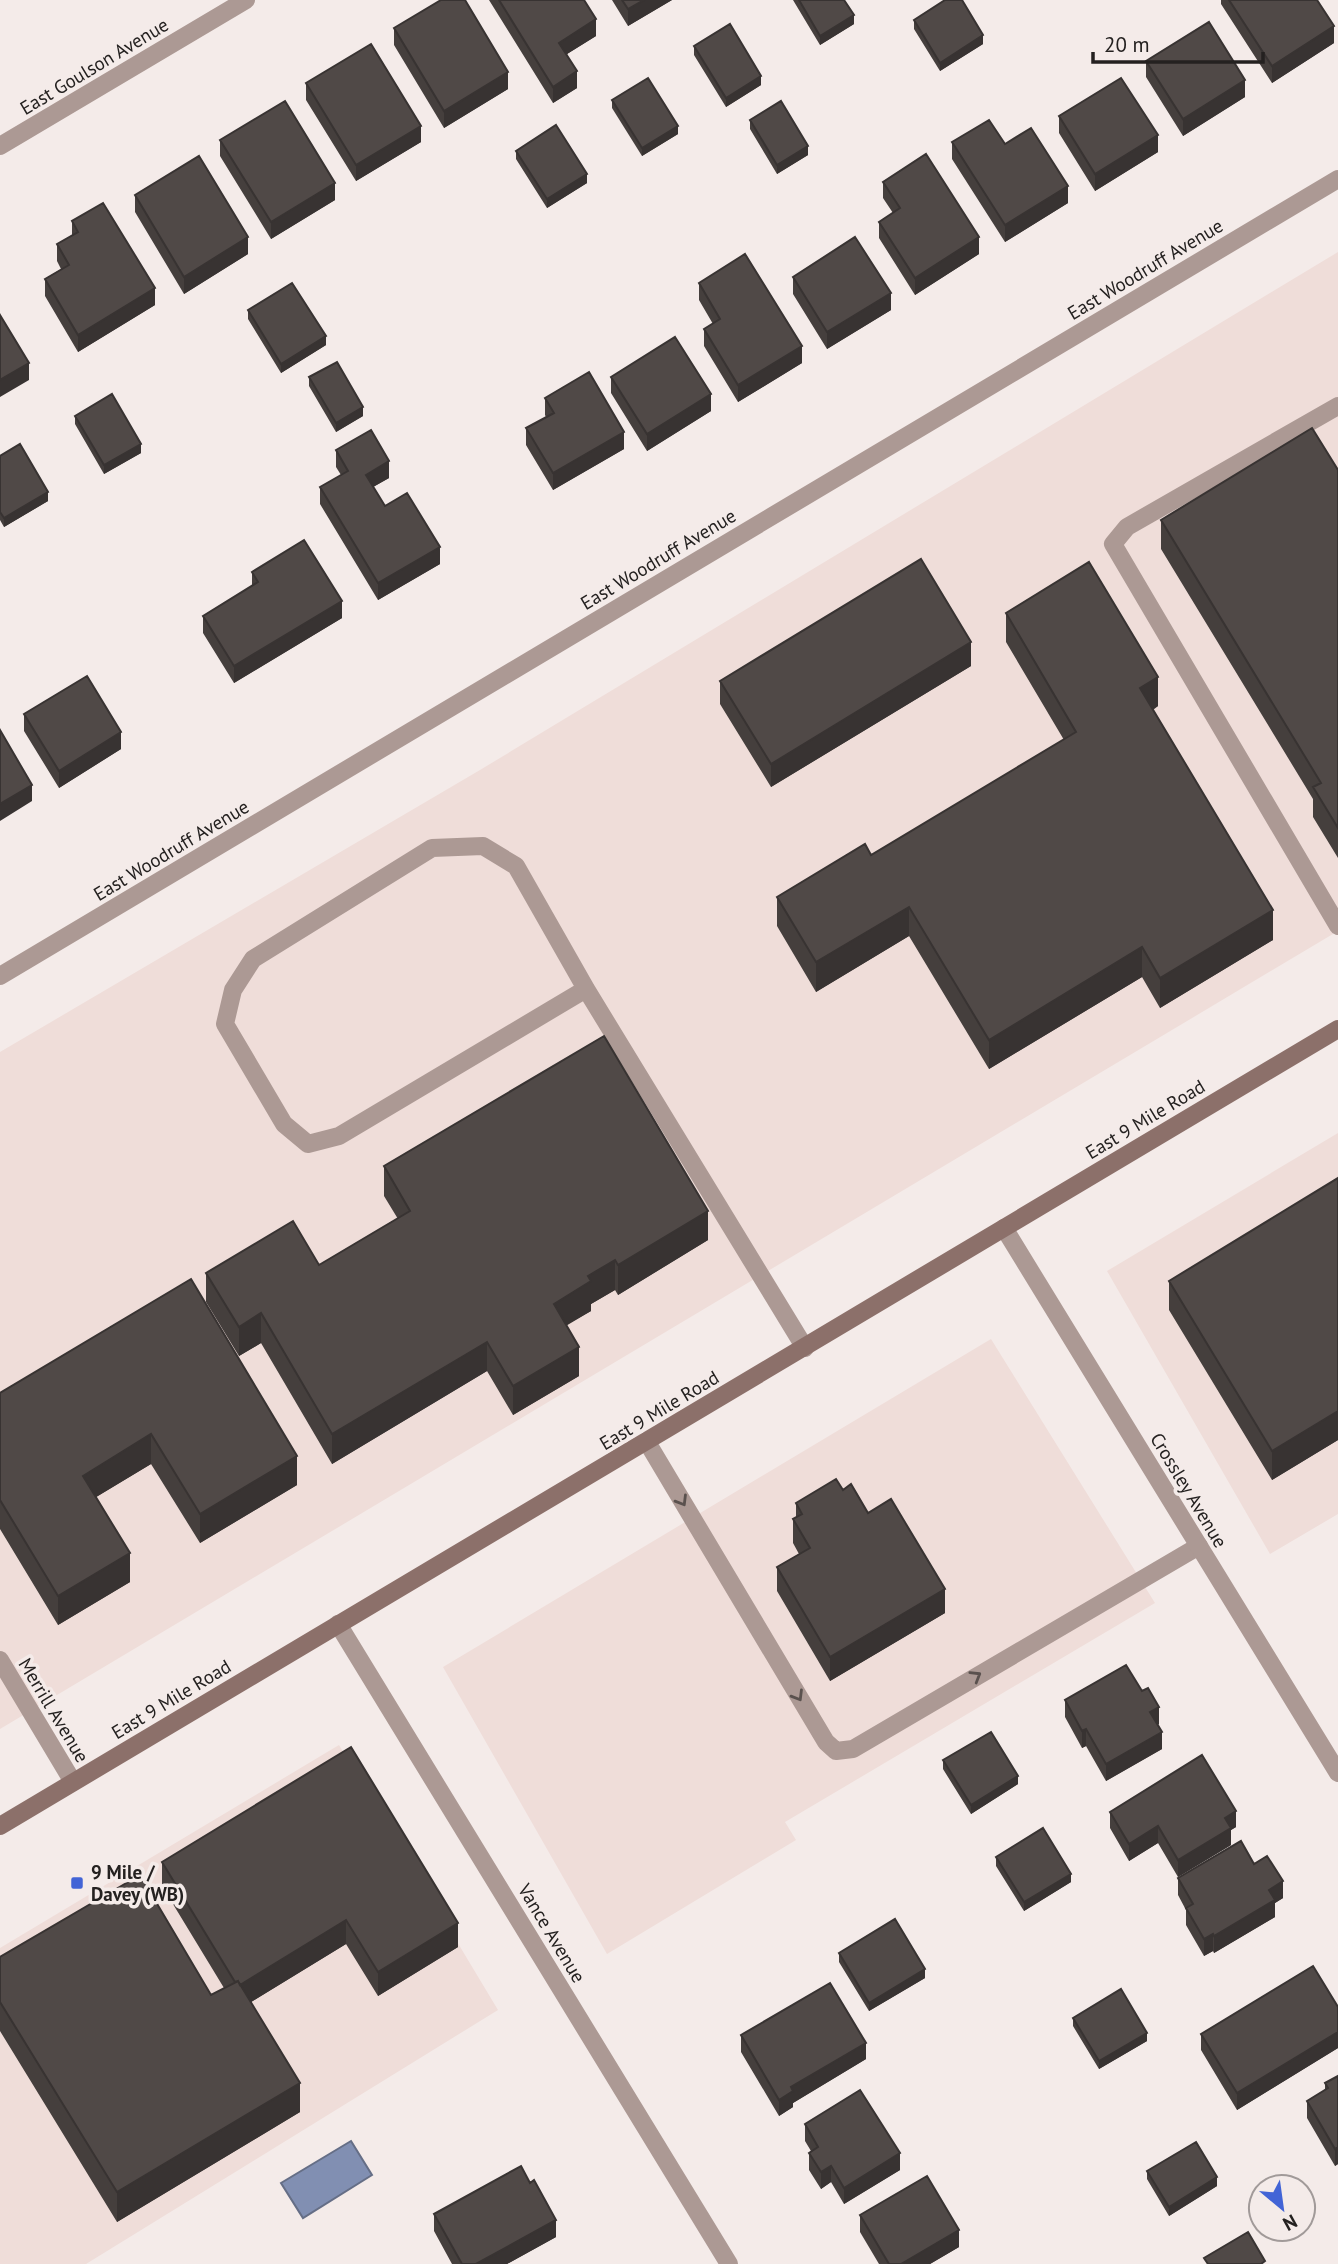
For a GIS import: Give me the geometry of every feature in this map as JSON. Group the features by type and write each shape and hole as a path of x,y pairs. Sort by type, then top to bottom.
{"main road":[{"name":"East 9 Mile Road","path":"0,1826 1338,1029"}],"street":[{"name":"East Goulson Avenue","path":"0,146 246,0"},
{"name":"East Woodruff Avenue","path":"0,976 1338,179"},
{"path":"1338,406 1127,527 1113,544 1338,926"},
{"path":"586,989 339,1136 308,1144 284,1124 225,1024 233,990 253,959 432,848 483,846 516,866 586,989 805,1348"},
{"name":"Crossley Avenue","path":"1004,1228 1338,1773"},
{"path":"647,1442 826,1742 836,1751 853,1749 1199,1546"},
{"name":"Vance Avenue","path":"338,1624 729,2264"},
{"name":"Merrill Avenue","path":"0,1660 73,1782"}],"shaded area":[{"path":"1338,252 1338,931 0,1729 0,1052 480,770"},
{"path":"1338,1133 1338,1514 1270,1554 1107,1271"},
{"path":"991,1339 1155,1603 785,1822 796,1840 607,1954 443,1667"},
{"path":"339,1745 498,2010 86,2264 0,2264 0,1948"}],"water":[{"path":"351,2141 372,2175 303,2218 281,2183"}],"building":[{"path":"441,0 465,0 508,72 444,111 394,28"},
{"path":"499,0 584,0 596,19 559,43 577,71 553,87"},
{"path":"622,0 644,0 628,9"},
{"path":"799,0 844,0 854,15 820,36"},
{"path":"945,0 962,0 983,35 940,63 914,20"},
{"path":"1229,0 1317,0 1334,26 1272,66"},
{"path":"1209,22 1245,80 1183,119 1146,61"},
{"path":"730,24 761,76 726,98 694,46"},
{"path":"371,44 421,126 356,165 306,83"},
{"path":"648,78 678,126 642,148 612,100"},
{"path":"1121,78 1158,135 1095,174 1059,116"},
{"path":"285,101 335,183 271,222 220,140"},
{"path":"781,101 808,146 777,165 750,120"},
{"path":"989,120 1005,144 1031,128 1068,186 1005,225 952,142"},
{"path":"556,125 587,174 547,199 516,151"},
{"path":"926,154 979,237 915,278 879,222 900,208 883,182"},
{"path":"199,156 248,237 184,277 135,195"},
{"path":"103,203 155,288 78,335 45,279 69,265 57,244 78,232 72,221"},
{"path":"855,237 891,293 827,332 793,277"},
{"path":"745,254 802,346 738,385 704,329 720,319 699,283"},
{"path":"292,283 326,336 281,364 248,310"},
{"path":"0,315 29,363 0,380"},
{"path":"675,337 711,394 647,434 611,377"},
{"path":"337,362 363,407 336,423 309,377"},
{"path":"589,372 624,432 553,473 526,428 554,413 545,398"},
{"path":"112,394 141,444 104,465 75,416"},
{"path":"1312,428 1338,470 1338,828 1313,787 1321,783 1161,520"},
{"path":"371,430 389,461 366,475 385,506 407,493 440,547 378,583 320,487 348,471 336,450"},
{"path":"20,444 48,492 4,518 0,512 0,456"},
{"path":"304,540 342,601 234,666 203,616 258,582 252,572"},
{"path":"921,559 971,642 771,764 720,681"},
{"path":"1089,562 1158,677 1140,688 1273,910 1160,978 1142,947 989,1040 909,907 816,962 777,897 865,844 871,855 1076,732 1006,613"},
{"path":"87,676 121,732 59,771 24,714"},
{"path":"0,730 32,785 0,804"},
{"path":"604,1036 708,1211 618,1265 615,1260 588,1276 591,1281 554,1304 579,1347 513,1386 487,1342 332,1434 261,1313 239,1327 206,1273 293,1221 319,1265 410,1211 384,1166"},
{"path":"1338,1178 1338,1411 1272,1451 1169,1281"},
{"path":"191,1279 297,1456 200,1514 151,1434 83,1476 130,1553 58,1596 0,1500 0,1393"},
{"path":"836,1479 843,1490 851,1484 868,1513 891,1499 945,1589 830,1657 777,1567 810,1548 793,1519 802,1514 796,1503"},
{"path":"1126,1665 1142,1691 1148,1688 1159,1707 1150,1712 1162,1732 1106,1764 1086,1729 1082,1731 1065,1700"},
{"path":"991,1732 1018,1776 971,1805 943,1760"},
{"path":"351,1747 458,1923 378,1972 346,1920 240,1985 238,1981 235,1982 162,1862"},
{"path":"1202,1755 1236,1811 1225,1818 1231,1828 1178,1860 1158,1826 1129,1844 1110,1812"},
{"path":"1043,1828 1071,1874 1024,1902 996,1857"},
{"path":"1241,1841 1254,1864 1267,1856 1283,1881 1269,1890 1275,1900 1214,1936 1213,1934 1204,1939 1186,1908 1193,1904 1178,1878"},
{"path":"140,1875 211,1995 238,1981 300,2083 117,2192 0,2002 0,1957"},
{"path":"895,1919 925,1969 869,2003 839,1953"},
{"path":"1313,1966 1338,2007 1338,2032 1237,2093 1201,2034"},
{"path":"830,1983 866,2043 791,2087 793,2091 779,2100 741,2035"},
{"path":"1121,1989 1147,2033 1099,2061 1073,2018"},
{"path":"1338,2076 1338,2147 1335,2149 1307,2101 1328,2088 1325,2083"},
{"path":"860,2090 900,2153 844,2188 831,2166 821,2172 809,2153 818,2147 805,2124"},
{"path":"1196,2142 1217,2177 1169,2207 1147,2171"},
{"path":"521,2166 530,2183 534,2180 556,2220 476,2264 462,2264 434,2214"},
{"path":"927,2176 959,2230 901,2264 889,2264 860,2215"},
{"path":"1247,2233 1247,2243 1254,2243 1265,2261 1261,2264 1208,2264 1204,2258"}],"place":[{"name":"9 Mile / Davey (WB)","path":"77,1883"}]}
